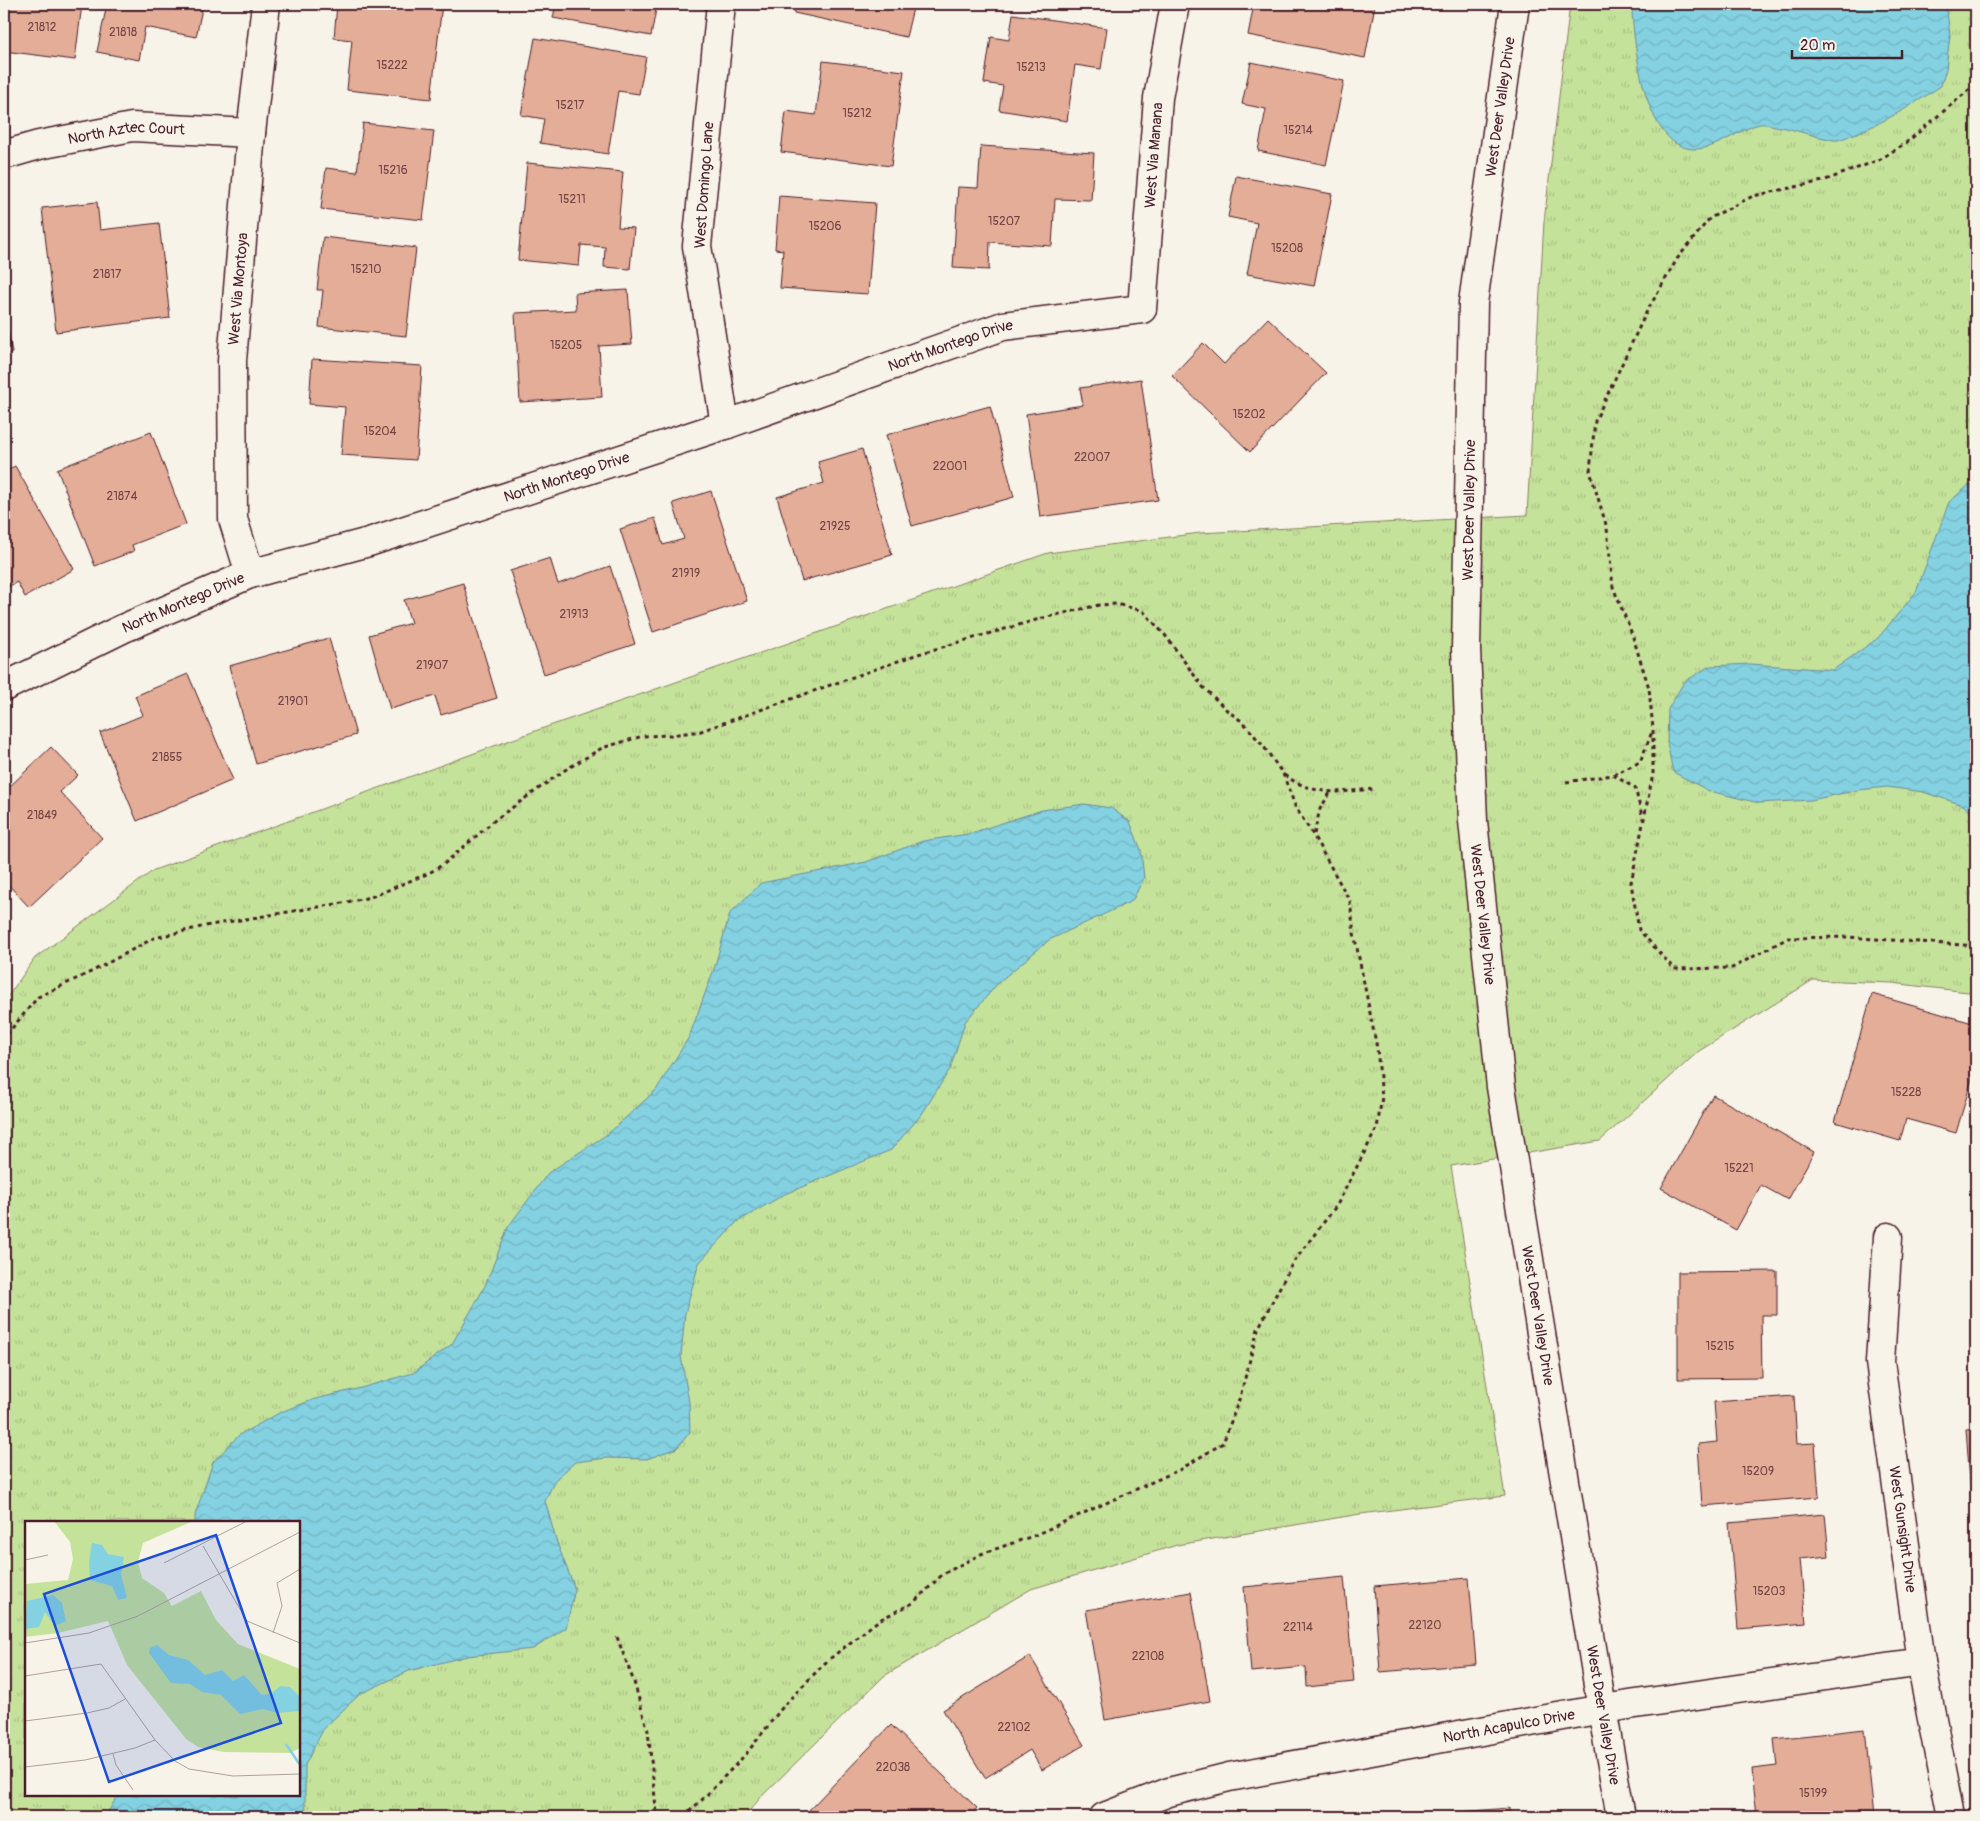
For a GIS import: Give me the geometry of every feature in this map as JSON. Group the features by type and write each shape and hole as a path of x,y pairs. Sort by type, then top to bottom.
{"street":[{"name":"West Via Montoya","path":"250,574 233,519 232,361 251,132 266,4"},
{"name":"West Domingo Lane","path":"721,4 697,246 725,425"},
{"name":"West Via Manana","path":"1142,309 1158,98 1175,4"},
{"name":"West Deer Valley Drive","path":"1515,4 1473,303 1466,649 1473,822 1501,1087 1621,1817"},
{"name":"North Aztec Court","path":"4,155 39,144 132,127 251,132"},
{"name":"North Montego Drive","path":"4,687 122,629 250,574 369,542 725,425 1003,326 1142,309"},
{"name":"West Gunsight Drive","path":"1888,1237 1880,1362 1921,1662 1951,1817"},
{"name":"North Acapulco Drive","path":"1104,1817 1169,1792 1229,1777 1602,1709 1921,1662"}],"path":[{"path":"1976,84 1907,142 1879,160 1823,180 1754,196 1710,218 1677,259 1646,313 1595,421 1590,471 1607,528 1613,586 1632,634 1649,688 1653,729 1652,774 1631,883 1639,930 1674,969 1732,968 1788,938 1847,937 1976,946"},
{"path":"4,1042 8,1033 38,997 93,971 154,938 210,925 361,899 429,873 444,864 496,819 566,770 602,748 643,736 701,731 918,654 1043,618 1099,605 1117,604 1143,611 1151,618 1203,687 1229,712 1244,722 1283,774 1296,808 1350,901 1354,933 1377,1048 1382,1097 1377,1128 1337,1205 1292,1264 1258,1330 1240,1398 1223,1443 1181,1469 1033,1536 982,1554 943,1574 913,1602 879,1620 827,1661 785,1704 746,1754 700,1802 680,1817"},
{"path":"1566,782 1613,775 1640,762 1653,729"},
{"path":"1283,774 1304,787 1330,793 1374,789"},
{"path":"1613,775 1635,788 1644,822"},
{"path":"1313,835 1320,809 1330,793"},
{"path":"617,1637 634,1682 648,1731 657,1817"}],"green space":[{"path":"1570,4 1976,4 1976,993 1892,983 1813,980 1699,1051 1600,1141 1451,1166 1505,1496 1360,1514 1177,1545 1031,1589 884,1676 762,1796 744,1817 4,1817 4,1002 35,958 154,870 538,730 1048,553 1200,533 1527,515 1544,222"}],"water":[{"path":"1639,4 1946,4 1950,35 1946,69 1941,86 1887,119 1840,139 1827,139 1762,124 1711,146 1704,148 1684,147 1669,138 1657,121 1647,99 1636,52 1632,13"},
{"path":"1969,485 1976,485 1976,817 1963,805 1923,792 1887,787 1859,790 1811,800 1759,803 1709,791 1673,772 1667,743 1668,709 1684,682 1710,666 1750,664 1833,670 1878,638 1916,592 1949,502"},
{"path":"1084,804 1111,808 1130,822 1141,850 1144,878 1132,901 1049,940 999,982 965,1022 950,1069 922,1114 891,1150 785,1194 737,1222 699,1263 685,1313 681,1356 689,1402 690,1432 677,1448 647,1459 607,1458 575,1462 555,1480 545,1501 557,1543 575,1589 566,1628 533,1649 467,1656 409,1671 360,1694 324,1728 305,1765 305,1809 308,1817 105,1817 117,1796 300,1796 300,1521 195,1521 195,1515 213,1462 239,1435 281,1412 315,1399 413,1373 452,1344 485,1286 508,1227 548,1173 609,1133 656,1090 689,1037 714,969 730,913 761,883 866,862 923,841 968,834 1042,810"}],"building":[{"path":"4,4 82,4 75,60 4,51"},
{"path":"107,4 203,4 196,37 145,27 139,60 97,52"},
{"path":"337,4 442,4 431,99 347,90 352,40 334,38"},
{"path":"556,4 657,4 651,36 553,18"},
{"path":"796,4 914,4 906,37 794,13"},
{"path":"1254,4 1375,5 1365,58 1248,35"},
{"path":"1013,14 1107,28 1101,69 1075,65 1067,121 999,110 1003,86 984,83 991,37 1009,40"},
{"path":"535,38 646,57 639,94 618,91 608,154 540,143 544,119 521,115"},
{"path":"823,61 904,71 891,166 781,152 786,111 816,115"},
{"path":"1251,62 1344,81 1326,165 1258,151 1266,109 1242,104"},
{"path":"363,123 434,131 423,220 321,209 326,168 357,172"},
{"path":"981,146 1094,153 1091,200 1055,199 1052,246 990,242 989,270 953,268 958,187 978,188"},
{"path":"527,163 623,172 618,227 634,228 630,269 604,267 605,247 581,245 579,266 518,260"},
{"path":"1236,176 1332,194 1314,286 1247,274 1257,223 1228,217"},
{"path":"779,196 875,203 868,294 780,288 783,250 775,249"},
{"path":"97,202 100,230 159,223 170,318 56,332 42,208"},
{"path":"323,237 416,248 406,336 319,327 323,290 317,290"},
{"path":"628,290 632,344 599,346 602,397 520,402 515,313 576,310 575,293"},
{"path":"4,307 12,353 4,355"},
{"path":"1268,318 1326,373 1250,452 1172,376 1203,343 1224,364"},
{"path":"312,359 422,366 416,460 341,455 345,407 309,404"},
{"path":"1141,379 1158,500 1040,517 1026,414 1083,405 1080,388"},
{"path":"990,406 1014,497 912,526 886,435"},
{"path":"151,432 186,524 132,545 134,551 95,566 57,469"},
{"path":"862,449 892,555 802,581 777,497 824,483 818,462"},
{"path":"15,466 74,569 25,597 17,582 4,589 4,472"},
{"path":"711,491 747,601 653,632 620,529 655,518 663,545 684,539 673,503"},
{"path":"550,558 558,584 610,566 635,644 544,674 510,571"},
{"path":"463,583 497,698 441,715 435,696 390,709 369,635 411,623 404,600"},
{"path":"329,638 356,735 256,764 229,666"},
{"path":"188,674 233,780 137,821 100,733 143,715 135,696"},
{"path":"51,747 78,775 60,792 102,838 29,907 4,880 4,792"},
{"path":"1872,994 1976,1024 1976,1065 1956,1133 1906,1119 1900,1141 1835,1122"},
{"path":"1713,1095 1814,1152 1788,1200 1761,1185 1736,1230 1661,1188"},
{"path":"1777,1271 1777,1315 1761,1315 1762,1378 1678,1379 1678,1272"},
{"path":"1794,1396 1797,1444 1815,1443 1819,1497 1702,1506 1698,1444 1717,1442 1714,1402"},
{"path":"1976,1428 1976,1534 1974,1534 1966,1429"},
{"path":"1825,1514 1829,1556 1800,1559 1806,1623 1738,1629 1729,1523"},
{"path":"1344,1577 1354,1682 1307,1687 1306,1667 1251,1672 1244,1587"},
{"path":"1469,1578 1476,1664 1380,1672 1374,1586"},
{"path":"1191,1592 1210,1701 1105,1720 1086,1610"},
{"path":"1030,1656 1084,1745 1042,1770 1030,1750 985,1778 943,1710"},
{"path":"891,1725 977,1808 968,1817 817,1817 809,1810"},
{"path":"1865,1729 1874,1817 1757,1817 1752,1769 1777,1766 1774,1739"},
{"path":"1509,1808 1509,1817 1410,1817 1410,1816"}]}
